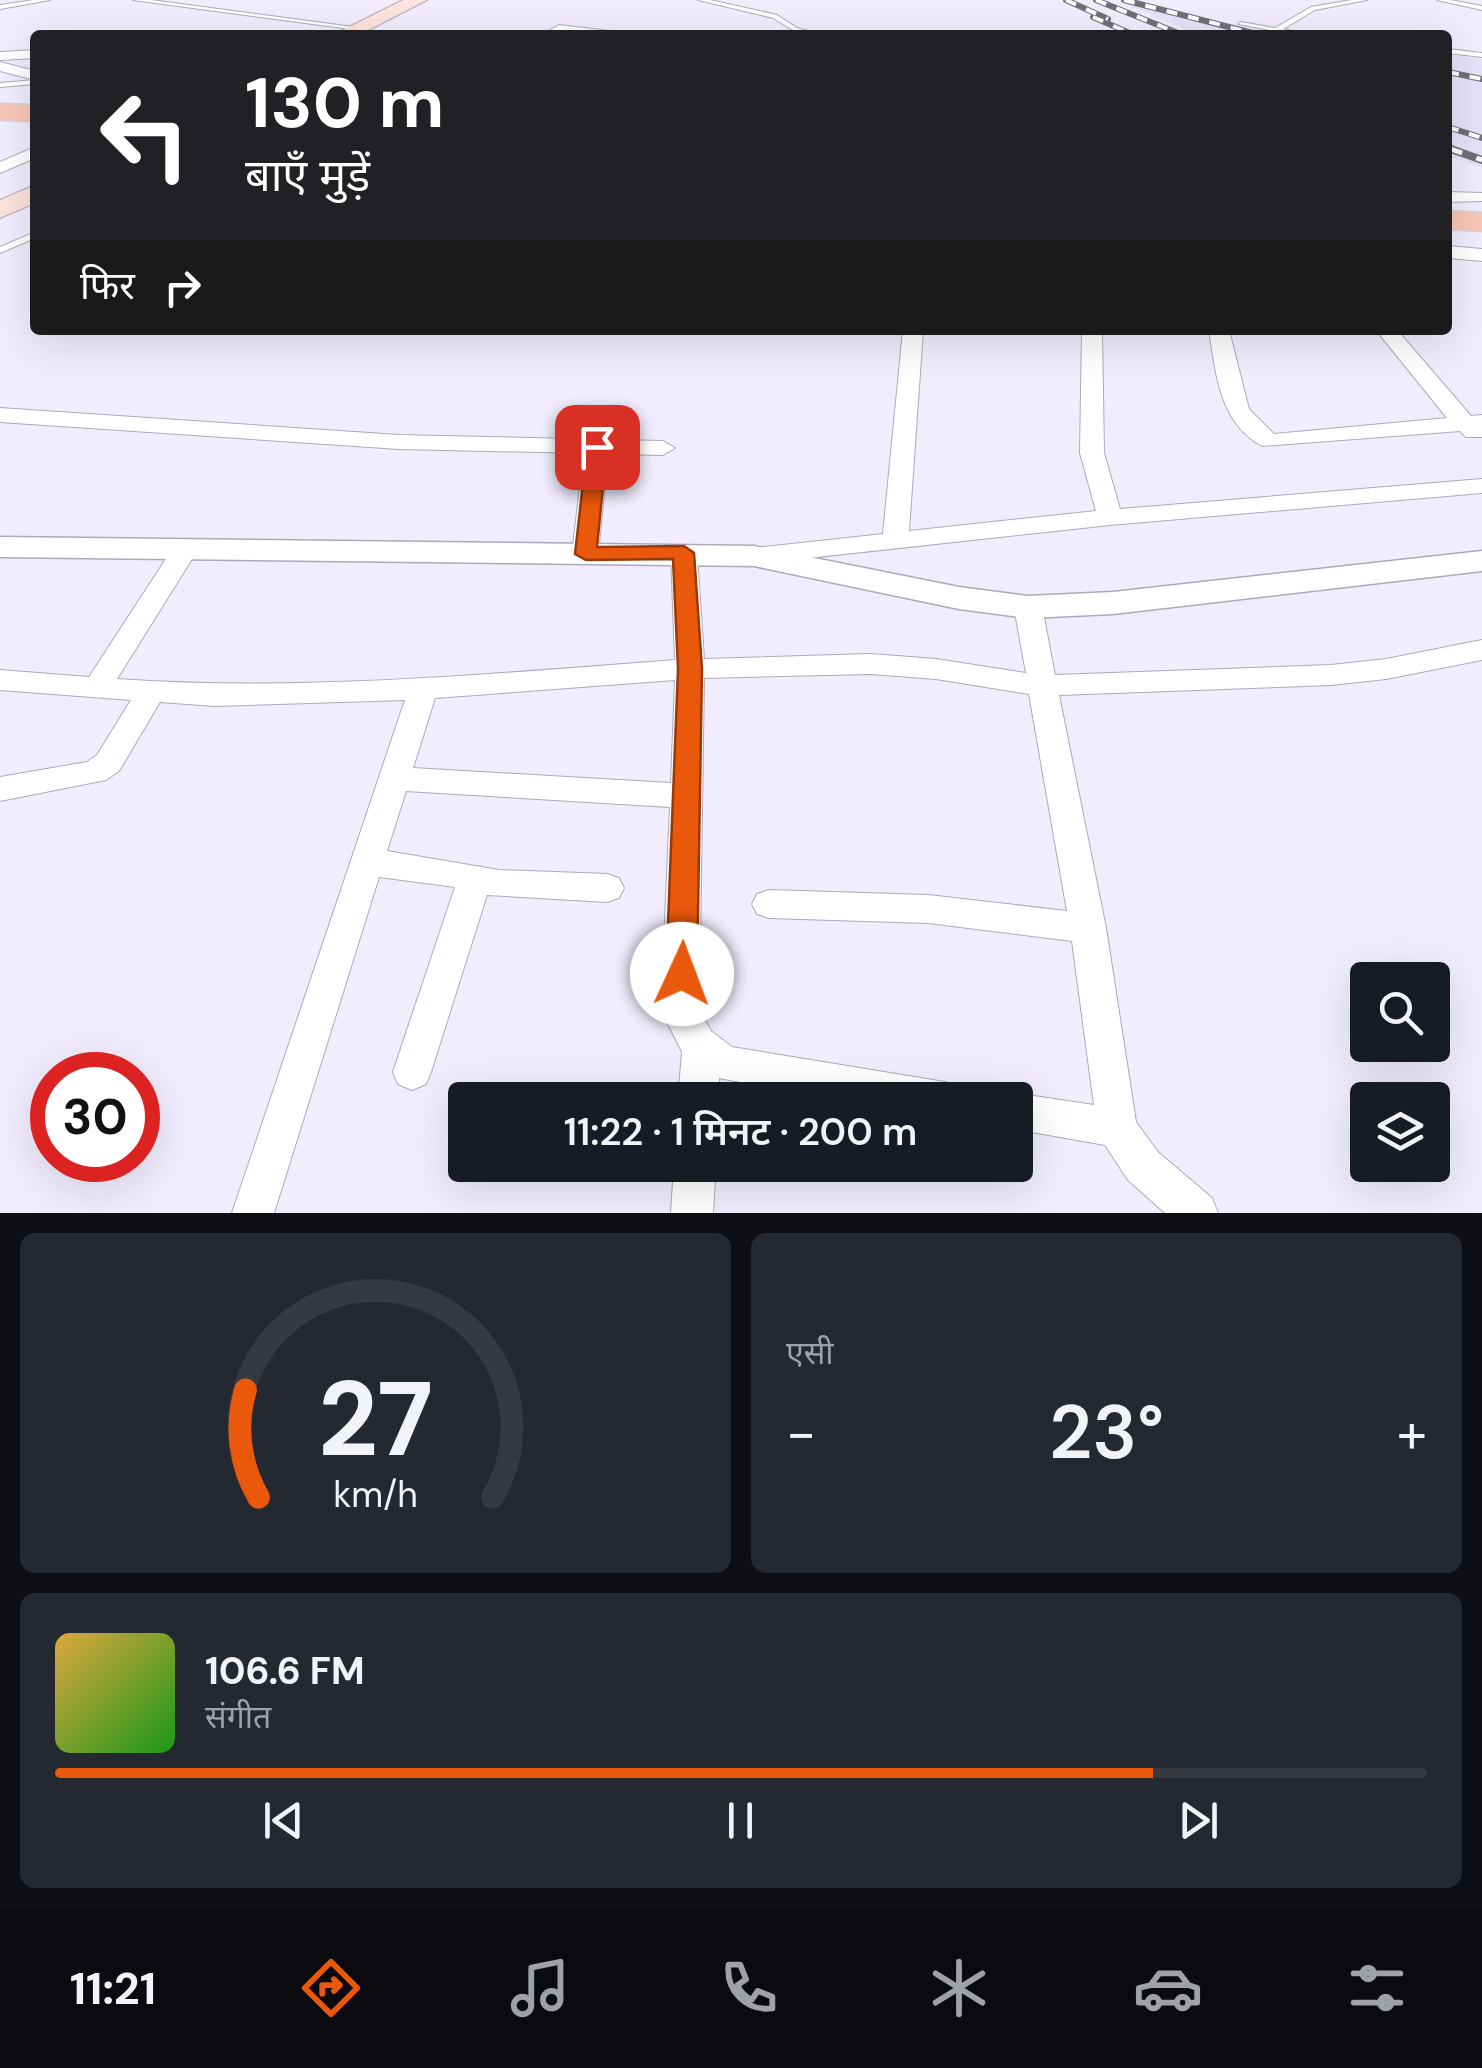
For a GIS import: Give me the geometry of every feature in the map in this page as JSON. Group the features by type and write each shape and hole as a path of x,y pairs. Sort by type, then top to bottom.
{"main road":[{"path":"363,30 427,2"},
{"path":"0,103 30,103"},
{"path":"0,112 30,113"},
{"path":"0,194 30,181"},
{"path":"0,210 30,196"},
{"path":"1452,219 1480,210"}],"street":[{"path":"0,56 30,54"},
{"path":"0,66 30,77"},
{"path":"0,168 30,154"},
{"path":"1452,199 1480,210"},
{"path":"1452,252 1482,255"},
{"path":"895,540 913,335"},
{"path":"1092,335 1092,453 1110,516"},
{"path":"1220,335 1242,422 1252,434 1270,442 1476,428"},
{"path":"1391,335 1476,428"},
{"path":"0,415 399,442 662,448"},
{"path":"586,554 597,447"},
{"path":"0,547 754,556 1110,516 1482,486"},
{"path":"96,689 184,551"},
{"path":"684,553 690,669 689,796 680,1010 701,1052 699,1082"},
{"path":"754,556 941,594 1028,607 1113,603 1482,561"},
{"path":"1028,607 1088,928 1117,1128 1143,1166 1197,1213"},
{"path":"0,680 214,696 422,689 690,669 901,665 1041,686 1331,675 1419,664 1482,650"},
{"path":"254,1213 422,689"},
{"path":"0,788 95,772 108,763 150,694"},
{"path":"394,779 689,796"},
{"path":"367,862 500,884 608,888"},
{"path":"412,1072 474,879"},
{"path":"769,904 928,909 1088,928"},
{"path":"701,1052 727,1064 836,1082"},
{"path":"1033,1115 1117,1128"},
{"path":"692,1213 693,1182"}],"lane":[{"path":"0,6 47,0"},
{"path":"136,0 336,30"},
{"path":"701,0 775,16 795,30"},
{"path":"1241,24 1276,30 1313,8 1364,0"},
{"path":"1440,0 1482,8"},
{"path":"553,30 584,30"},
{"path":"1452,52 1482,56"},
{"path":"0,86 30,80"},
{"path":"0,250 30,237"}],"shaded area":[{"path":"1144,2 1261,30 1187,30 1127,5"},
{"path":"1452,55 1482,59 1482,168 1452,157"}],"railway":[{"path":"1066,0 1108,19"},
{"path":"1096,0 1171,30"},
{"path":"1124,0 1241,30"},
{"path":"1093,17 1123,30"},
{"path":"1452,73 1482,79"},
{"path":"1452,128 1482,138"},
{"path":"1452,149 1482,160"}],"route":[{"path":"597,447 586,554 684,553 690,669 682,974"}]}
